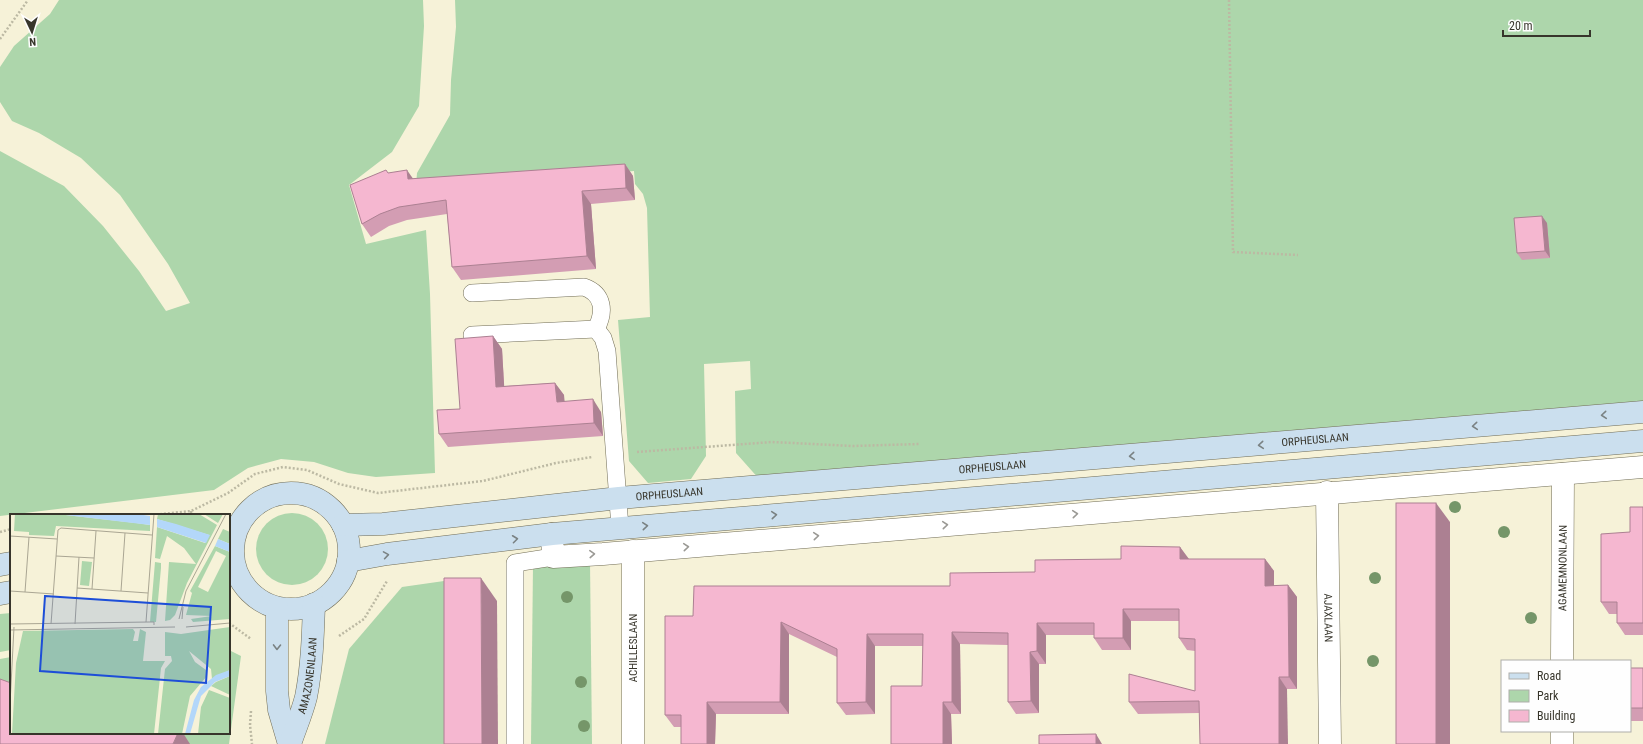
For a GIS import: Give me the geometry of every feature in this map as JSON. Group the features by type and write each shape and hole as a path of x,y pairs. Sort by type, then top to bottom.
{"main road":[{"name":"ORPHEUSLAAN","path":"343,525 383,524 619,498 1643,412"},
{"path":"348,561 387,554 552,534 1643,441"},
{"path":"287,493 304,494 320,500 333,511 343,525 348,543 348,561 342,579 330,594 314,604 296,609 277,608 253,596 233,574 232,533 243,517 255,505 270,497 287,493"},
{"path":"0,565 10,563"},
{"path":"0,594 10,592"},
{"name":"AMAZONENLAAN","path":"289,744 305,699 308,684 314,604"},
{"name":"AMAZONENLAAN","path":"277,608 267,643 277,691 279,710 289,744"}],"street":[{"path":"552,534 553,557 1643,467"},
{"name":"AGAMEMNONLAAN","path":"1562,660 1563,474"},
{"name":"AJAXLAAN","path":"1327,492 1330,744"},
{"name":"ACHILLESLAAN","path":"633,551 633,744"},
{"path":"1562,732 1562,744"}],"lane":[{"path":"472,294 584,287 592,290 599,297 602,310 601,319 596,329"},
{"path":"472,335 596,329"},
{"path":"596,329 603,338 607,351 614,454 619,498 620,528"},
{"path":"515,744 515,563 553,557"}],"path":[{"path":"0,39 28,0"},
{"path":"1229,0 1233,252 1298,255"},
{"path":"162,514 191,511 228,493 255,474 283,467 307,470 340,484 378,493 483,481 556,463 614,454 772,442 853,446 923,444"},
{"path":"378,493 383,524"},
{"path":"0,532 10,529"},
{"path":"312,646 332,640 364,619 387,580 387,554"},
{"path":"230,624 234,628 267,643"}],"green space":[{"path":"59,0 423,0 424,26 419,106 392,152 349,185 366,244 426,230 430,294 435,473 376,477 348,473 314,462 281,459 248,468 214,490 0,516 0,151 64,186 103,226 139,271 166,311 190,303 168,264 120,195 81,158 39,133 12,121 0,102 0,67 14,46 50,14"},
{"path":"455,0 1643,0 1643,405 760,480 736,453 735,391 751,389 750,361 704,364 706,456 691,479 648,483 629,461 618,320 650,317 647,208 643,194 635,184 634,171 443,187 416,186 417,173 450,115 451,80 456,27"},
{"path":"292,513 312,519 322,529 328,549 322,569 312,579 292,585 272,579 262,569 256,549 262,529 272,519"},
{"path":"590,562 592,744 531,744 533,566"},
{"path":"444,581 444,744 325,744 349,649 402,587"},
{"path":"10,613 10,650 0,652 0,614"},
{"path":"230,650 241,656 229,744 0,744 0,659 10,657 10,734 230,734"}],"building":[{"path":"625,164 626,188 582,191 587,256 452,267 446,200 399,207 380,214 362,224 350,185 386,170 388,173 407,170 408,179"},
{"path":"1542,216 1545,251 1517,253 1514,218"},
{"path":"493,336 496,387 555,383 557,402 593,399 594,423 439,434 437,410 460,409 455,339"},
{"path":"1396,503 1436,503 1436,744 1396,744"},
{"path":"1630,507 1643,507 1643,623 1617,623 1617,602 1601,602 1601,534 1630,532"},
{"path":"1121,546 1180,547 1180,559 1265,559 1265,586 1288,585 1289,677 1279,677 1279,744 1200,744 1199,701 1129,702 1129,674 1195,691 1195,639 1179,638 1179,609 1123,609 1123,638 1094,638 1094,623 1037,623 1037,651 1030,652 1031,701 1008,702 1008,633 952,632 952,702 943,702 943,744 891,744 891,686 922,686 923,634 867,634 866,702 837,703 837,649 781,622 780,702 707,702 707,744 681,744 681,715 665,715 665,616 693,616 694,586 950,586 950,573 1035,572 1035,560 1121,559"},
{"path":"444,578 481,578 482,744 444,744"},
{"path":"1631,668 1643,668 1643,708 1631,708"},
{"path":"0,679 10,683 10,734 178,734 173,744 0,744"},
{"path":"1096,734 1096,744 1039,744 1039,735"}]}
